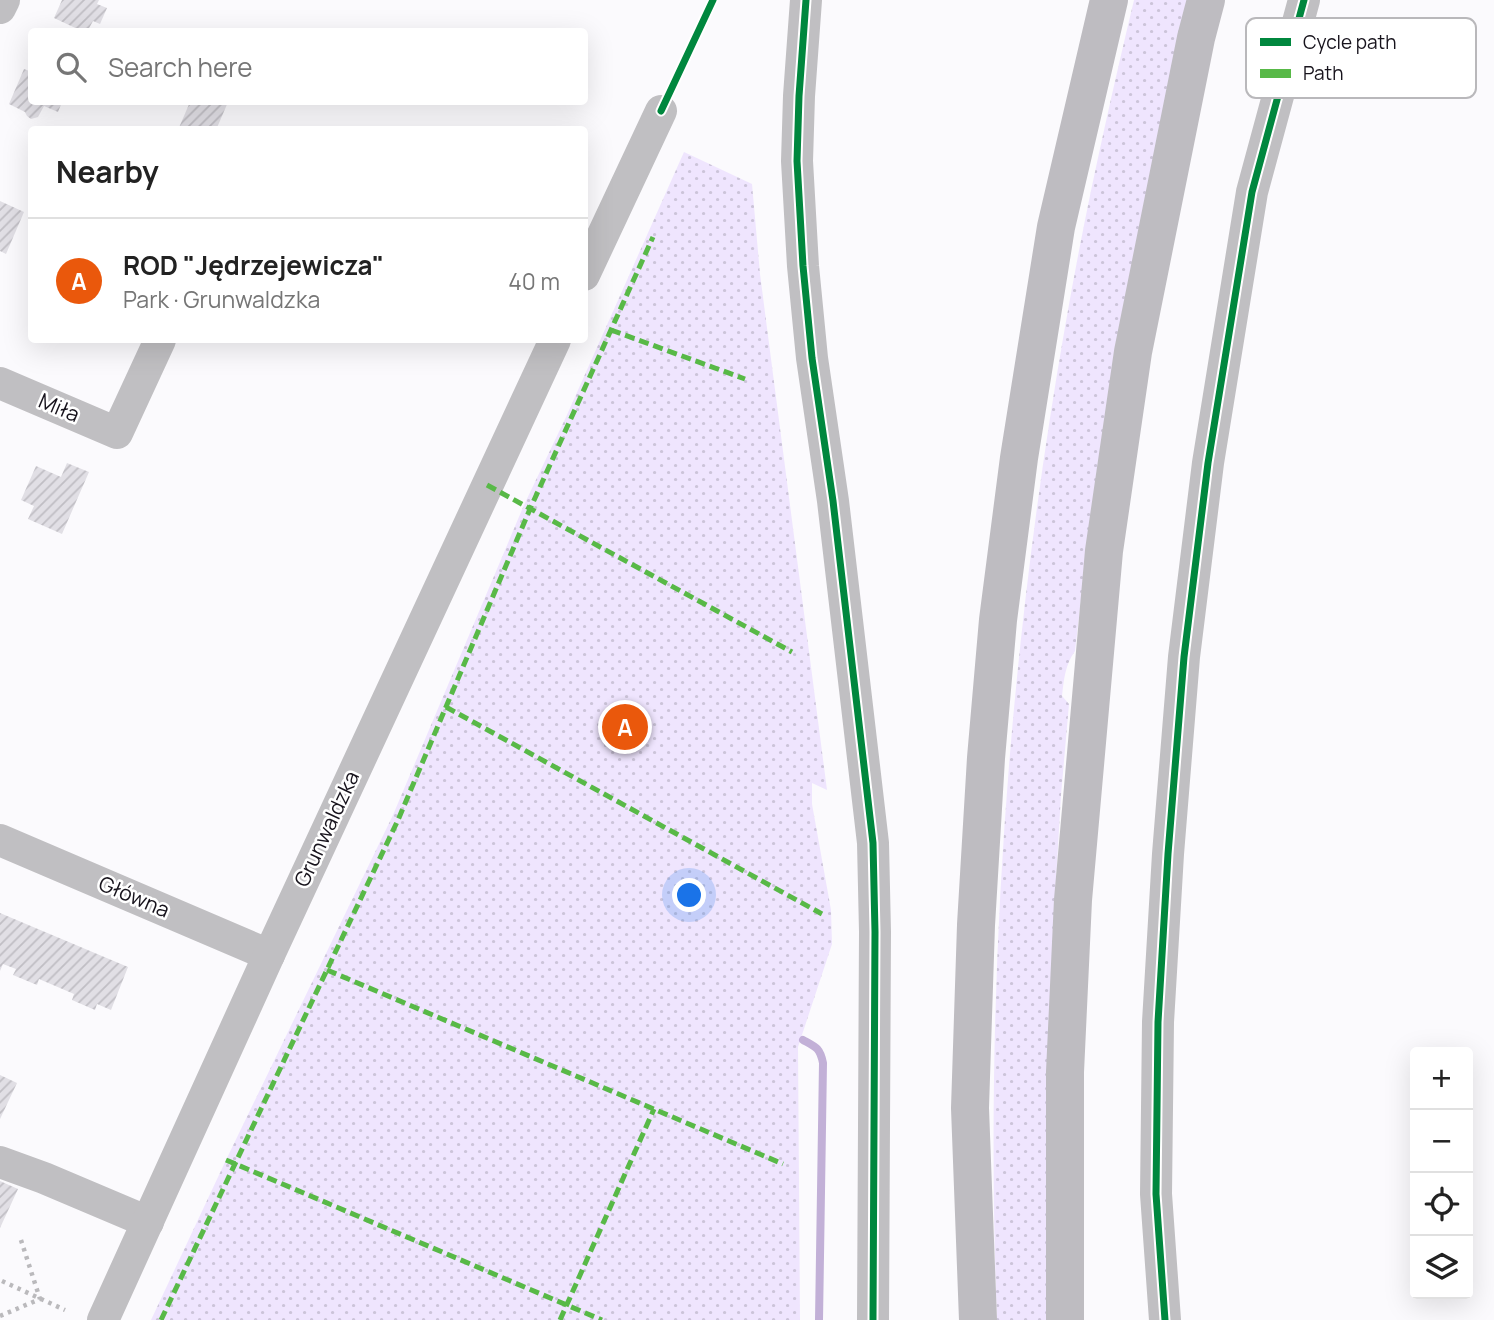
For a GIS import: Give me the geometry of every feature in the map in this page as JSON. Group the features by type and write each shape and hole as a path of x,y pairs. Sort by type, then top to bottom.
{"highway":[{"path":"978,1320 970,1108 976,925 998,620 1019,458 1056,227 1109,0"},
{"path":"1065,1320 1065,1072 1072,913 1104,551 1133,352 1206,0"}],"street":[{"path":"0,8 4,0"},
{"path":"806,0 797,161 803,266 812,358 833,501 873,843 873,1320"},
{"path":"1299,18 1304,0"},
{"path":"1165,1320 1156,1195 1158,1022 1184,657 1208,463 1252,192 1277,98"},
{"path":"588,266 661,111"},
{"name":"Miła","path":"0,383 117,433 159,343"},
{"name":"Grunwaldzka","path":"103,1320 269,955 554,343"},
{"name":"Główna","path":"0,841 269,955"},
{"path":"0,1162 148,1223"}],"path":[{"path":"20,1237 40,1299"},
{"path":"2,1281 65,1310"},
{"path":"0,1317 40,1299"}],"shaded area":[{"path":"1134,0 1189,0 1086,557 1075,651 1067,667 1062,696 1069,704 1054,915 1046,1320 997,1320 994,1071 1005,822 1015,698 1028,574 1065,327 1097,163"},
{"path":"684,152 752,184 760,274 827,790 812,783 812,804 831,910 832,944 798,1047 800,1320 151,1320 393,815 524,505"}],"building":[{"path":"62,0 99,0 97,4 107,8 100,24 93,21 89,28 75,28 54,18"},
{"path":"24,69 28,70 28,105 61,105 58,112 44,106 38,117 31,119 25,112 9,104"},
{"path":"189,105 227,105 218,126 180,126"},
{"path":"0,201 24,212 6,254 0,251"},
{"path":"67,463 89,472 62,534 28,519 34,506 21,500 36,466 61,477"},
{"path":"0,913 128,967 111,1010 97,1004 95,1010 72,1000 74,994 39,979 37,985 13,975 16,969 3,964 0,971"},
{"path":"0,1075 17,1083 0,1119"},
{"path":"0,1181 18,1189 0,1228"}],"waterway":[{"path":"803,1040 817,1049 823,1063 819,1320"}],"marked path":[{"path":"161,1320 398,820 530,509 653,237"},
{"path":"611,330 745,379"},
{"path":"487,485 792,652"},
{"path":"446,707 822,914"},
{"path":"327,970 783,1164"},
{"path":"560,1320 654,1109"},
{"path":"226,1160 602,1320"}],"cycle path":[{"path":"661,111 713,0"},
{"path":"806,0 797,161 803,266 812,358 833,501 873,843 873,1320"},
{"path":"1299,18 1304,0"},
{"path":"1165,1320 1156,1194 1158,1022 1184,657 1208,463 1252,192 1277,98"}],"place":[{"name":"ROD \"Jędrzejewicza\"","path":"625,727"}]}
